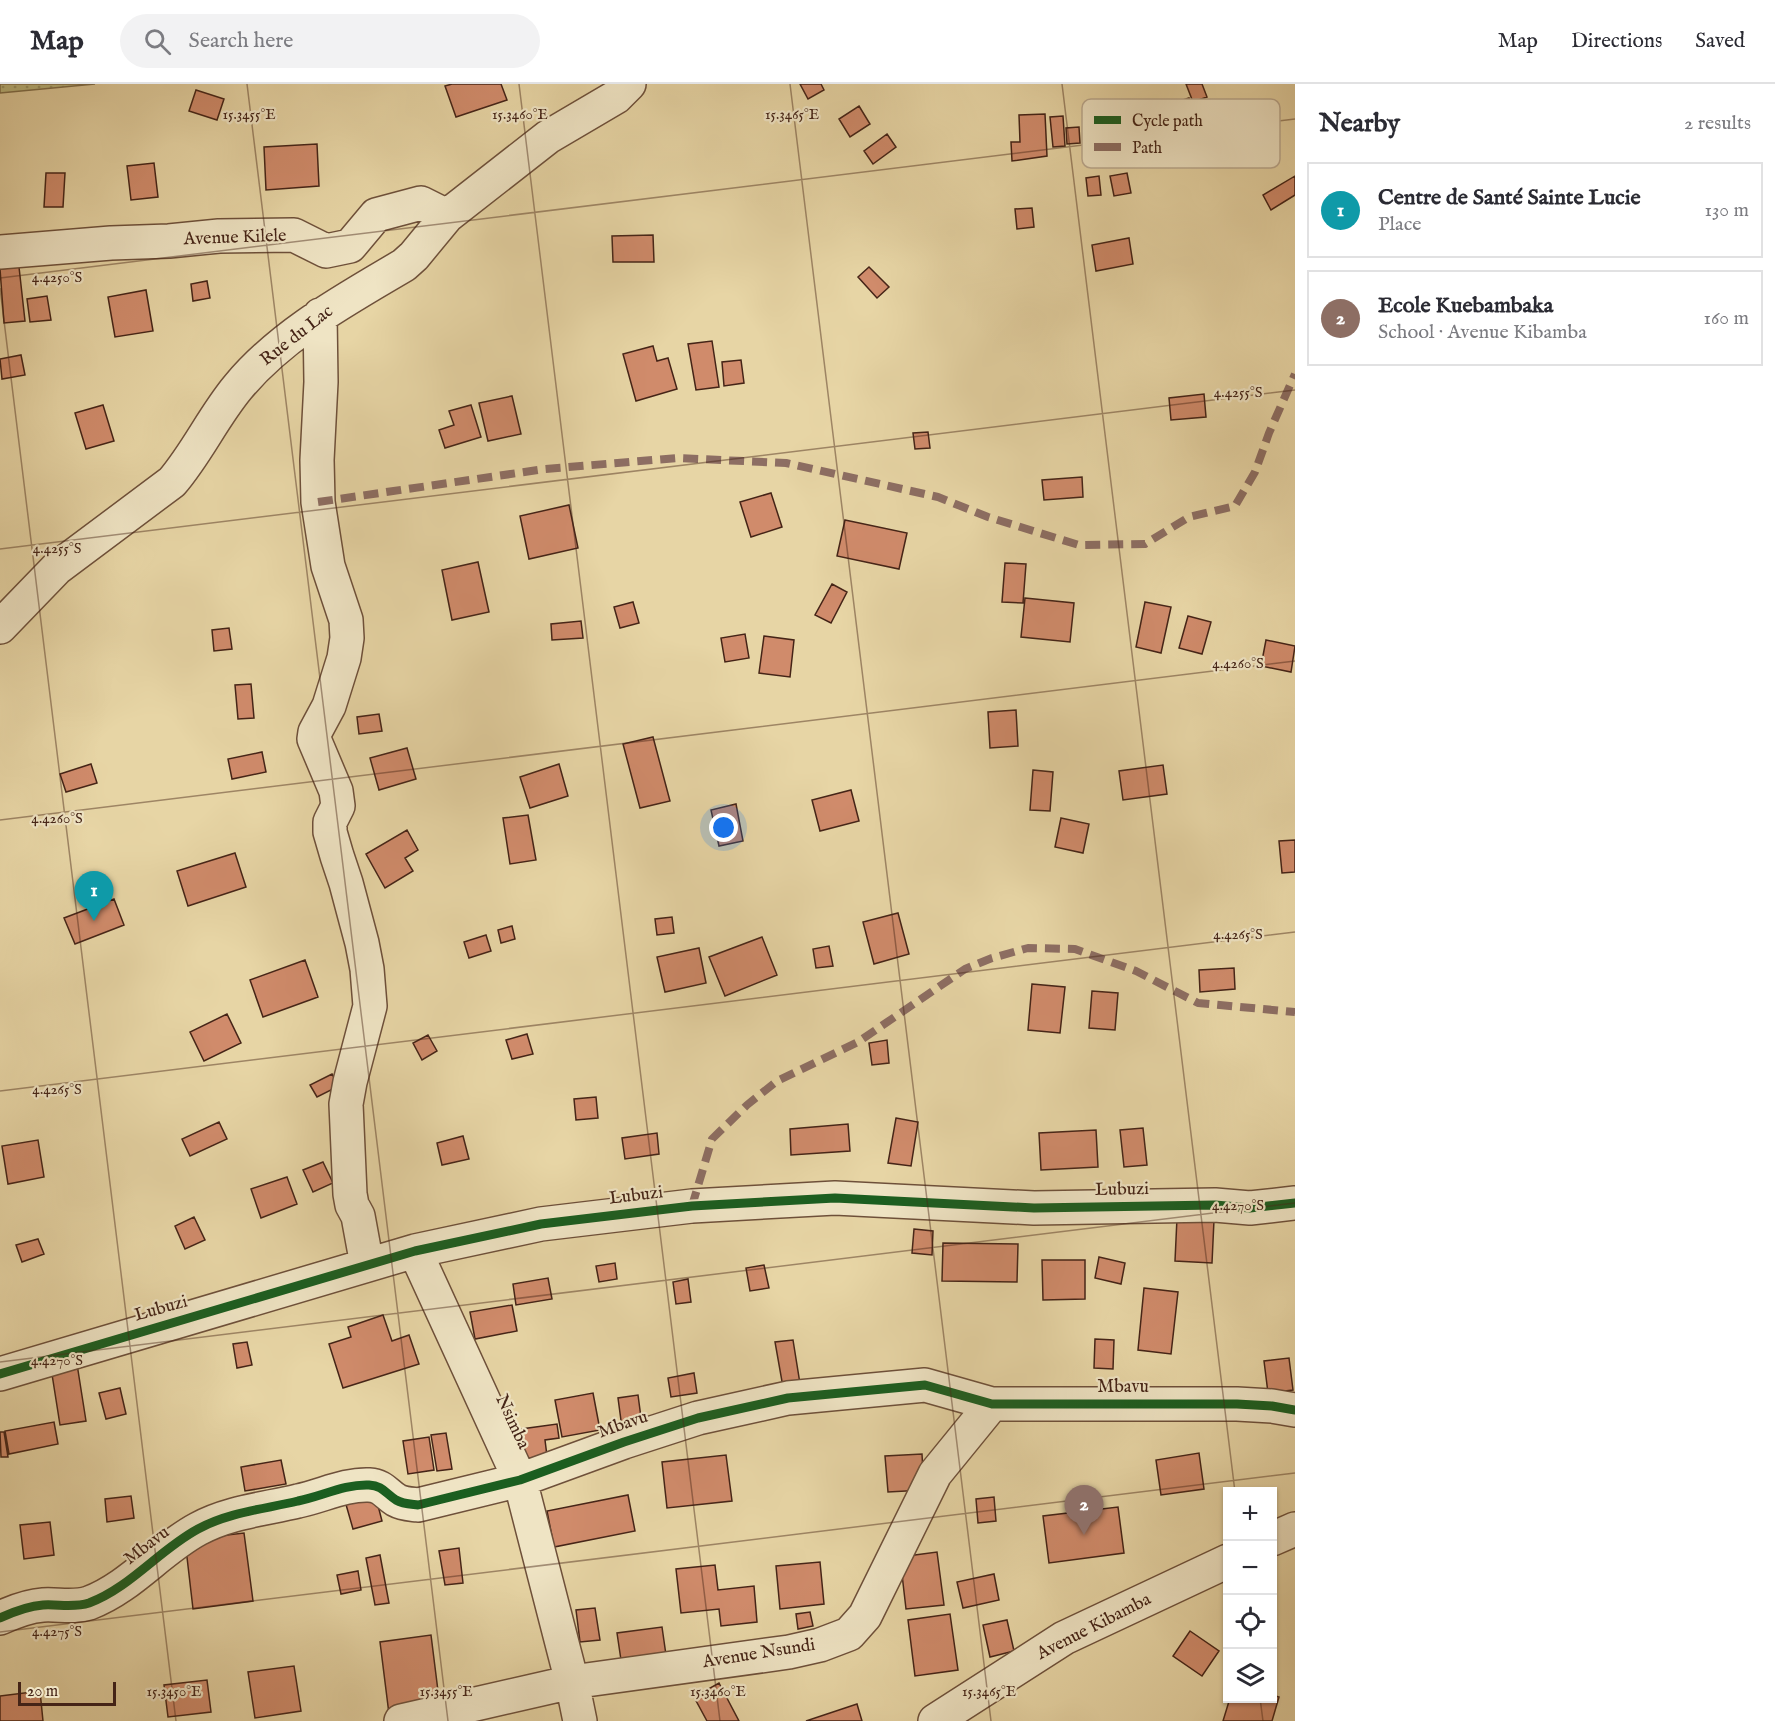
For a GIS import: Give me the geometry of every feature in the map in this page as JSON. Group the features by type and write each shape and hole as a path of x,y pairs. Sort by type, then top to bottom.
{"street":[{"name":"Rue du Lac","path":"0,627 57,568 172,482 238,387 272,353 320,315 409,261 447,216 548,137 616,97 629,84"},
{"name":"Avenue Kilele","path":"0,252 111,243 169,242 219,236 283,235 294,235 326,251 350,246 376,215 421,203 447,216"},
{"path":"320,315 318,502 328,566 346,621 347,638 344,658 329,706 315,732 314,739 336,791 338,806 330,822 330,831 357,923 368,977 370,1006 346,1104 350,1194 367,1265"},
{"name":"Lubuzi","path":"0,1374 415,1251 540,1224 692,1206 835,1198 1034,1208 1215,1205 1250,1208 1295,1203"},
{"name":"Nsimba","path":"415,1251 520,1480 580,1721"},
{"name":"Mbavu","path":"0,1618 12,1612 43,1605 87,1604 131,1580 198,1529 235,1514 366,1485 379,1486 395,1499 418,1505 520,1480 698,1418 788,1398 924,1385 992,1404 1237,1404 1295,1410"},
{"name":"Avenue Nsundi","path":"401,1721 572,1682 820,1646 849,1634 865,1616 935,1474 992,1404"},
{"path":"1277,1537 1295,1529"},
{"name":"Avenue Kibamba","path":"935,1721 1064,1638 1223,1563"}],"shaded area":[{"path":"0,84 95,84 0,93"}],"building":[{"path":"501,84 507,100 456,117 445,86"},
{"path":"800,84 821,84 824,90 808,99"},
{"path":"1186,84 1202,84 1207,97 1192,99"},
{"path":"196,90 224,99 217,120 189,111"},
{"path":"859,106 870,124 850,137 839,119"},
{"path":"1045,114 1047,156 1012,161 1011,142 1020,142 1019,115"},
{"path":"1063,116 1065,146 1053,147 1050,117"},
{"path":"1079,127 1080,143 1067,144 1066,128"},
{"path":"887,134 896,147 873,164 864,151"},
{"path":"317,144 319,186 266,190 264,147"},
{"path":"154,163 158,197 131,200 127,166"},
{"path":"46,173 65,173 63,207 44,207"},
{"path":"1127,173 1131,193 1114,196 1110,176"},
{"path":"1099,176 1101,195 1088,196 1086,178"},
{"path":"1295,176 1295,195 1271,210 1263,195"},
{"path":"1032,208 1034,227 1017,229 1015,209"},
{"path":"653,235 654,262 613,262 612,236"},
{"path":"1129,238 1133,264 1096,271 1092,245"},
{"path":"19,267 25,321 4,323 0,269"},
{"path":"869,267 889,287 877,298 858,277"},
{"path":"207,281 210,298 193,301 191,284"},
{"path":"146,290 153,331 115,337 108,297"},
{"path":"47,296 51,320 30,322 27,299"},
{"path":"712,341 719,387 696,390 688,344"},
{"path":"653,346 657,361 668,358 677,389 636,401 623,354"},
{"path":"21,355 25,375 2,379 0,359"},
{"path":"741,360 744,383 724,386 722,362"},
{"path":"1204,394 1206,417 1171,420 1169,398"},
{"path":"512,396 521,434 488,441 479,403"},
{"path":"103,405 114,441 86,449 75,413"},
{"path":"471,405 481,437 445,448 439,430 454,425 449,411"},
{"path":"928,432 930,448 915,449 913,433"},
{"path":"1082,477 1083,497 1044,500 1042,480"},
{"path":"771,493 782,527 751,537 740,502"},
{"path":"569,505 578,548 529,559 520,516"},
{"path":"845,520 907,533 899,569 837,556"},
{"path":"478,562 489,612 452,620 442,570"},
{"path":"1005,563 1026,564 1023,603 1002,602"},
{"path":"832,584 847,592 831,623 815,615"},
{"path":"1025,598 1074,603 1070,642 1021,637"},
{"path":"633,602 639,623 620,628 614,607"},
{"path":"1145,602 1171,607 1161,653 1136,647"},
{"path":"1188,616 1211,622 1202,654 1179,648"},
{"path":"581,621 583,638 552,640 551,624"},
{"path":"229,628 232,649 214,651 212,630"},
{"path":"745,634 749,658 725,662 721,638"},
{"path":"764,636 794,640 790,677 759,673"},
{"path":"1266,640 1295,646 1291,672 1261,666"},
{"path":"251,684 254,718 238,719 235,685"},
{"path":"1016,710 1018,746 990,748 988,712"},
{"path":"379,714 382,731 359,734 357,717"},
{"path":"653,737 670,801 640,808 623,744"},
{"path":"407,748 416,779 379,790 370,758"},
{"path":"262,752 266,772 232,779 228,759"},
{"path":"91,764 97,783 66,792 60,774"},
{"path":"559,764 568,796 530,808 520,777"},
{"path":"1163,765 1167,794 1123,800 1119,771"},
{"path":"1033,770 1053,772 1050,811 1030,810"},
{"path":"851,790 859,821 820,831 812,800"},
{"path":"736,804 743,841 719,846 711,810"},
{"path":"528,815 536,860 510,864 503,818"},
{"path":"1061,818 1089,824 1083,853 1055,847"},
{"path":"407,830 418,850 405,858 413,871 385,888 366,854"},
{"path":"1295,840 1295,872 1282,873 1279,841"},
{"path":"235,853 246,887 188,906 177,871"},
{"path":"114,899 124,925 75,944 64,918"},
{"path":"898,913 909,954 874,964 863,922"},
{"path":"672,917 674,933 657,935 655,919"},
{"path":"512,926 515,939 501,943 498,930"},
{"path":"486,935 491,951 469,958 464,942"},
{"path":"762,937 777,975 725,996 709,957"},
{"path":"829,946 833,966 816,968 813,949"},
{"path":"699,948 706,983 665,992 657,957"},
{"path":"305,960 318,997 263,1017 250,980"},
{"path":"1234,968 1235,989 1200,992 1199,970"},
{"path":"1032,984 1065,987 1060,1033 1028,1030"},
{"path":"1092,991 1118,993 1115,1030 1089,1028"},
{"path":"227,1014 241,1043 204,1061 190,1032"},
{"path":"527,1034 533,1054 512,1059 506,1040"},
{"path":"428,1035 437,1051 422,1060 413,1043"},
{"path":"887,1040 889,1063 872,1065 869,1043"},
{"path":"332,1074 339,1086 317,1097 310,1085"},
{"path":"596,1097 598,1118 576,1120 574,1099"},
{"path":"896,1118 918,1122 911,1166 888,1163"},
{"path":"219,1122 227,1139 190,1156 182,1139"},
{"path":"848,1124 850,1151 791,1155 790,1129"},
{"path":"1143,1128 1147,1165 1124,1167 1120,1130"},
{"path":"1096,1130 1098,1167 1041,1170 1039,1133"},
{"path":"657,1133 659,1154 625,1159 622,1138"},
{"path":"463,1136 469,1159 442,1165 437,1143"},
{"path":"38,1140 44,1177 8,1184 2,1146"},
{"path":"323,1162 333,1183 313,1192 303,1170"},
{"path":"287,1177 297,1204 261,1218 251,1189"},
{"path":"194,1217 205,1240 185,1249 175,1226"},
{"path":"1177,1218 1214,1220 1212,1263 1175,1261"},
{"path":"914,1229 933,1231 932,1255 912,1253"},
{"path":"38,1239 44,1254 22,1262 16,1245"},
{"path":"943,1243 1018,1244 1017,1282 942,1281"},
{"path":"1099,1257 1125,1263 1121,1284 1095,1278"},
{"path":"1042,1260 1085,1260 1085,1299 1043,1300"},
{"path":"615,1263 617,1279 599,1282 596,1266"},
{"path":"764,1265 769,1288 750,1291 746,1268"},
{"path":"548,1278 552,1299 516,1305 513,1284"},
{"path":"688,1279 691,1302 676,1304 673,1282"},
{"path":"1144,1288 1178,1292 1171,1354 1138,1350"},
{"path":"512,1305 517,1331 475,1339 470,1312"},
{"path":"383,1315 392,1341 409,1335 419,1364 343,1388 329,1344 351,1337 348,1327"},
{"path":"1095,1339 1114,1340 1113,1369 1094,1368"},
{"path":"793,1340 801,1390 784,1393 775,1342"},
{"path":"247,1342 252,1365 237,1368 233,1344"},
{"path":"1289,1358 1293,1390 1268,1393 1264,1361"},
{"path":"77,1364 86,1421 60,1425 51,1368"},
{"path":"694,1373 697,1393 671,1397 668,1378"},
{"path":"120,1388 126,1414 106,1419 99,1393"},
{"path":"593,1393 600,1430 562,1437 555,1400"},
{"path":"638,1395 642,1425 622,1428 618,1398"},
{"path":"54,1422 58,1444 9,1454 5,1431"},
{"path":"557,1424 559,1438 545,1440 547,1456 518,1460 514,1430"},
{"path":"0,1432 4,1432 8,1457 1,1457"},
{"path":"446,1433 452,1469 437,1471 431,1435"},
{"path":"429,1437 434,1470 408,1474 403,1441"},
{"path":"1199,1453 1204,1489 1161,1495 1156,1460"},
{"path":"922,1454 924,1490 888,1492 885,1456"},
{"path":"726,1455 732,1501 667,1508 662,1462"},
{"path":"281,1460 286,1484 245,1491 241,1467"},
{"path":"373,1486 382,1521 353,1529 343,1494"},
{"path":"628,1495 635,1531 554,1547 547,1511"},
{"path":"131,1496 134,1518 107,1522 105,1499"},
{"path":"994,1497 996,1521 978,1523 976,1499"},
{"path":"1118,1507 1124,1553 1049,1563 1043,1516"},
{"path":"50,1522 54,1555 24,1559 20,1525"},
{"path":"244,1533 253,1601 193,1609 185,1540"},
{"path":"459,1548 463,1583 445,1585 439,1551"},
{"path":"937,1552 944,1605 906,1609 900,1557"},
{"path":"380,1555 389,1603 375,1605 366,1558"},
{"path":"820,1562 824,1604 780,1609 776,1566"},
{"path":"715,1565 718,1590 754,1586 757,1622 721,1626 719,1609 681,1613 676,1569"},
{"path":"358,1571 361,1590 341,1594 337,1575"},
{"path":"994,1574 999,1600 963,1608 957,1582"},
{"path":"595,1608 600,1640 580,1642 576,1610"},
{"path":"810,1612 813,1626 798,1629 796,1614"},
{"path":"950,1614 958,1670 915,1676 908,1620"},
{"path":"1007,1620 1014,1651 990,1657 983,1625"},
{"path":"662,1627 666,1655 621,1660 617,1633"},
{"path":"1190,1631 1219,1651 1202,1676 1173,1656"},
{"path":"431,1635 440,1707 389,1714 380,1642"},
{"path":"294,1666 301,1711 255,1718 248,1672"},
{"path":"207,1680 211,1712 168,1717 164,1685"},
{"path":"719,1683 739,1721 707,1721 694,1697"},
{"path":"40,1691 43,1721 0,1721 0,1696"},
{"path":"1277,1696 1279,1697 1272,1721 1223,1721 1228,1703 1277,1703"},
{"path":"857,1704 862,1721 806,1721"}],"marked path":[{"path":"318,502 545,469 677,458 786,463 938,497 988,517 1079,545 1145,544 1189,517 1235,506 1255,472 1295,374"},
{"path":"692,1206 712,1139 747,1105 777,1081 858,1042 965,969 992,958 1028,948 1075,949 1136,971 1198,1003 1295,1012 1295,1014"}],"cycle path":[{"path":"0,1374 415,1251 541,1224 692,1206 835,1198 1034,1208 1215,1205 1250,1208 1295,1203"},
{"path":"0,1618 38,1606 89,1603 118,1588 170,1547 198,1529 235,1515 360,1485 378,1487 399,1501 418,1505 520,1480 698,1418 788,1398 925,1385 992,1404 1237,1404 1295,1410"}],"place":[{"name":"Centre de Santé Sainte Lucie","path":"94,921"},
{"name":"Ecole Kuebambaka","path":"1084,1535"}]}
